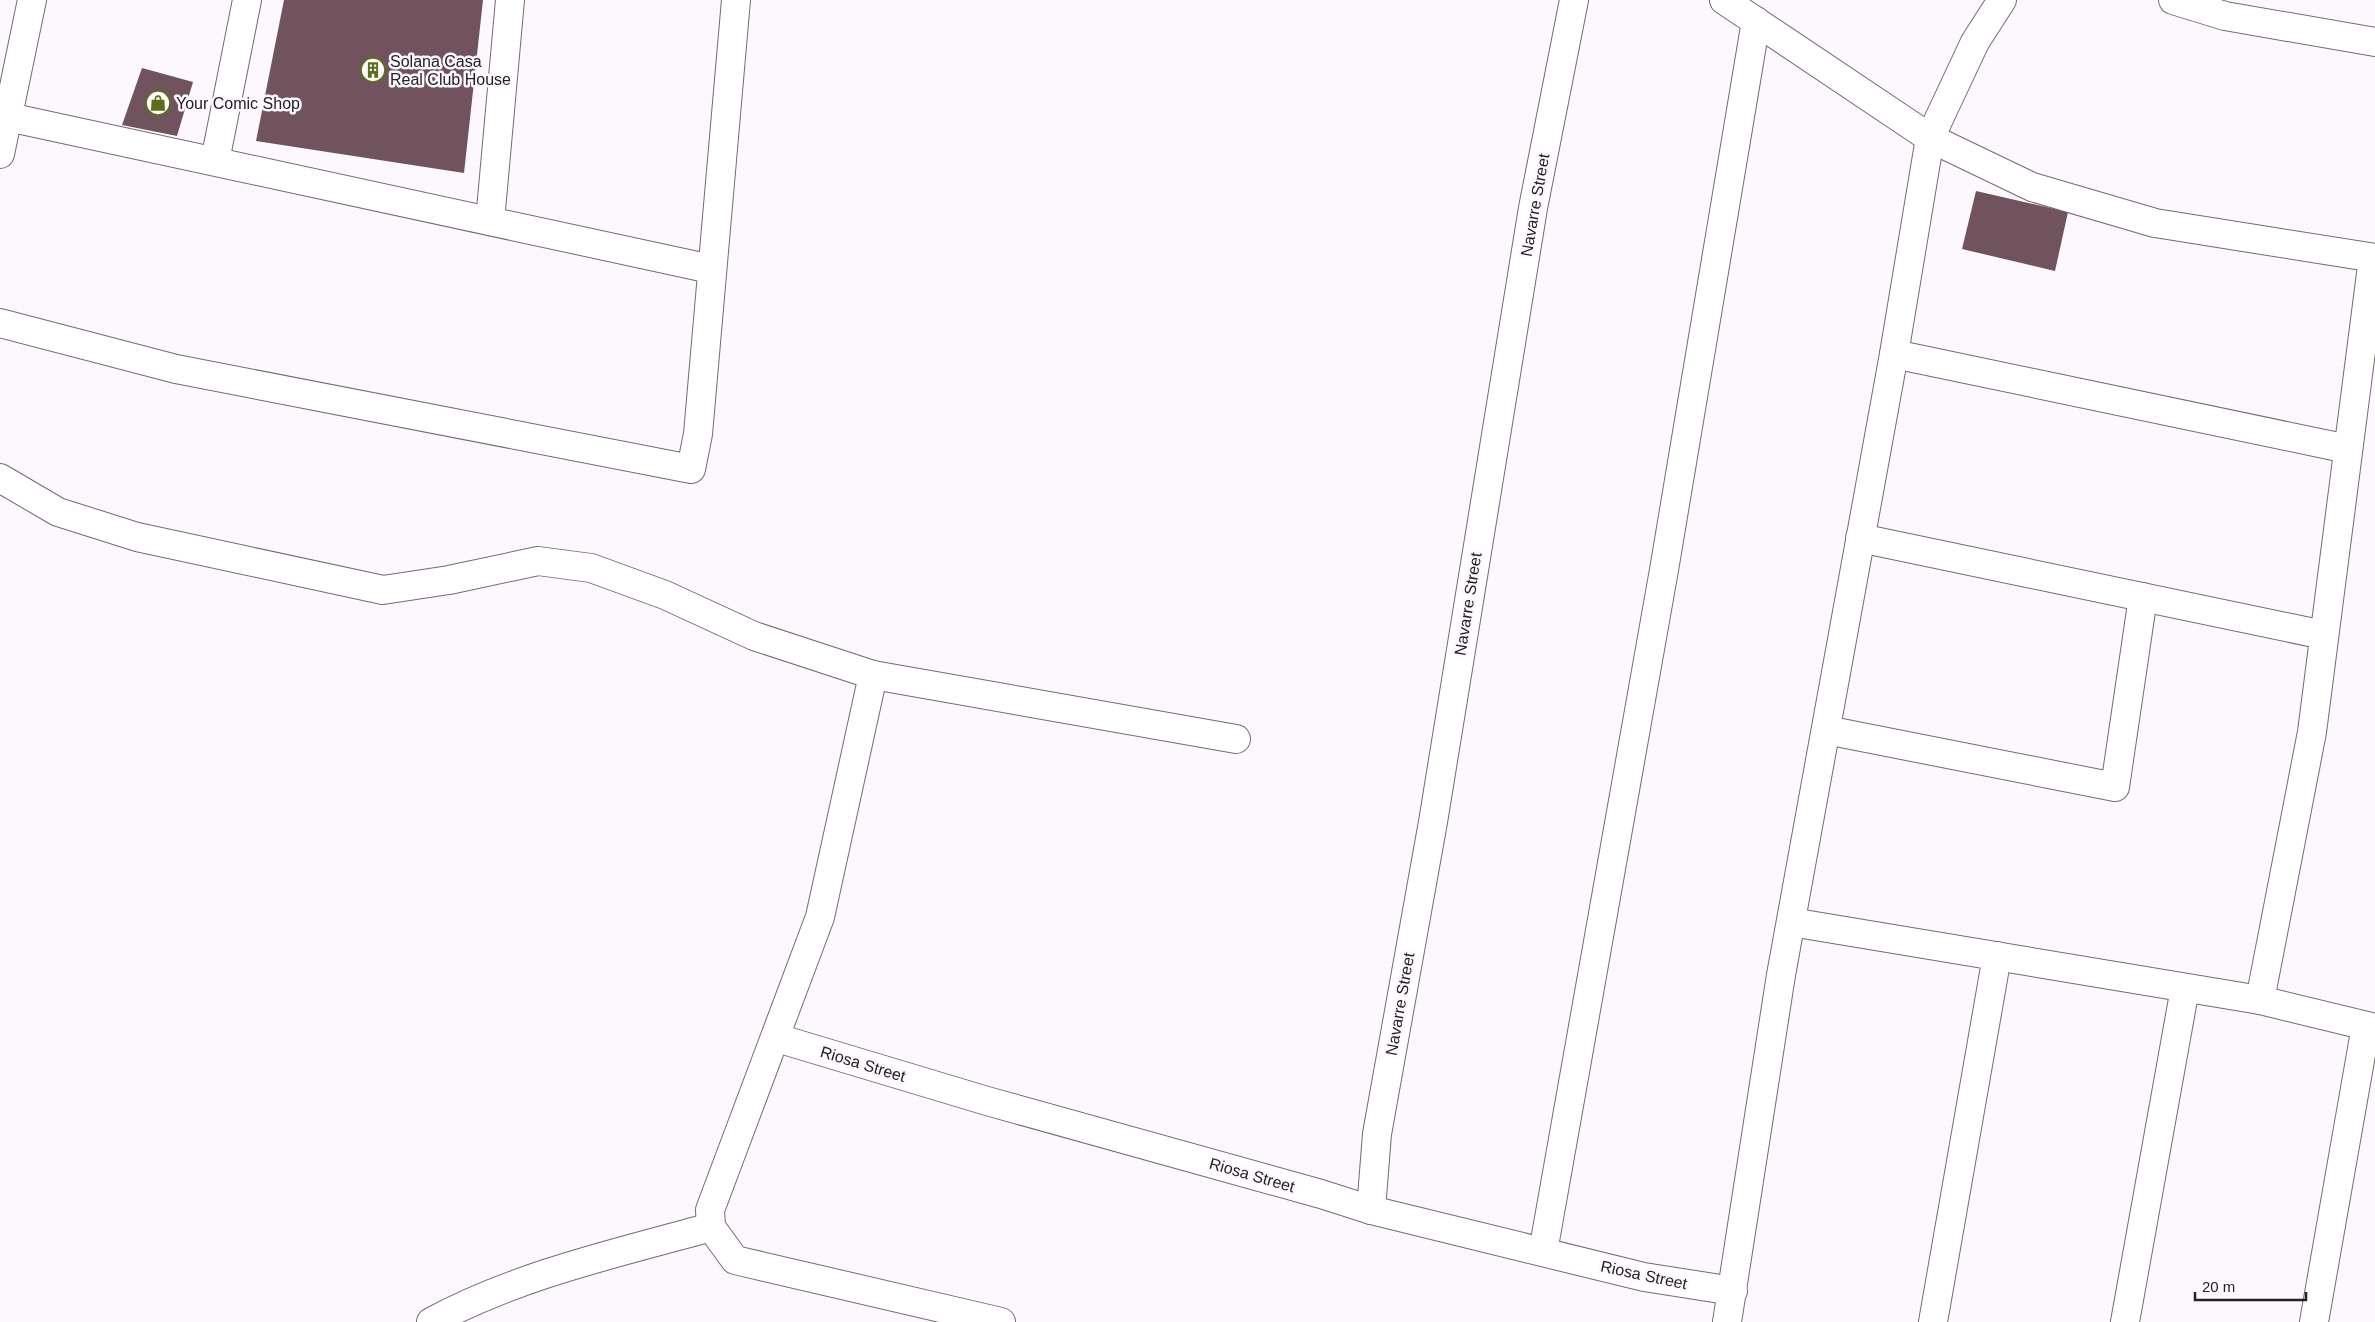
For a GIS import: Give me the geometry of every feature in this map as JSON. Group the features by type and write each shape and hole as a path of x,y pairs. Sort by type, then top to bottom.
{"street":[{"path":"0,154 32,0"},
{"path":"215,162 247,0"},
{"path":"490,221 510,0"},
{"path":"0,323 176,369 691,469 698,434 736,0"},
{"name":"Navarre Street","path":"1371,1210 1377,1134 1433,822 1533,208 1574,0"},
{"path":"1724,0 1930,138 2032,187 2155,223 2374,258 2312,732 2260,1000"},
{"path":"1726,1322 1791,922 1894,354 1930,138 1975,42 2002,0"},
{"path":"2172,0 2226,8 2375,42"},
{"path":"1542,1252 1664,570 1756,21"},
{"path":"8,117 711,269"},
{"path":"1894,354 2348,449"},
{"path":"0,478 58,512 137,537 383,590 449,580 538,561 592,568 665,595 754,636 873,675 1236,739"},
{"path":"1860,538 2324,635"},
{"path":"1826,730 2116,787 2143,598"},
{"path":"873,675 820,918 777,1038 710,1210 711,1226 735,1260 921,1313 1001,1322"},
{"path":"1791,922 2260,1000 2370,1027 2314,1322"},
{"path":"1933,1322 1997,956"},
{"path":"2125,1322 2185,988"},
{"name":"Riosa Street","path":"777,1038 987,1101 1321,1194 1371,1210 1644,1276 1732,1291"},
{"path":"431,1322 455,1309 547,1273 711,1226"}],"building":[{"name":"Solana Casa Real Club House","path":"284,0 483,0 464,173 256,141"},
{"name":"Your Comic Shop","path":"142,68 193,82 177,136 122,125"},
{"path":"1976,191 2068,212 2055,271 1962,249"}],"place":[{"name":"Solana Casa Real Club House","path":"373,70"},
{"name":"Your Comic Shop","path":"158,103"}]}
